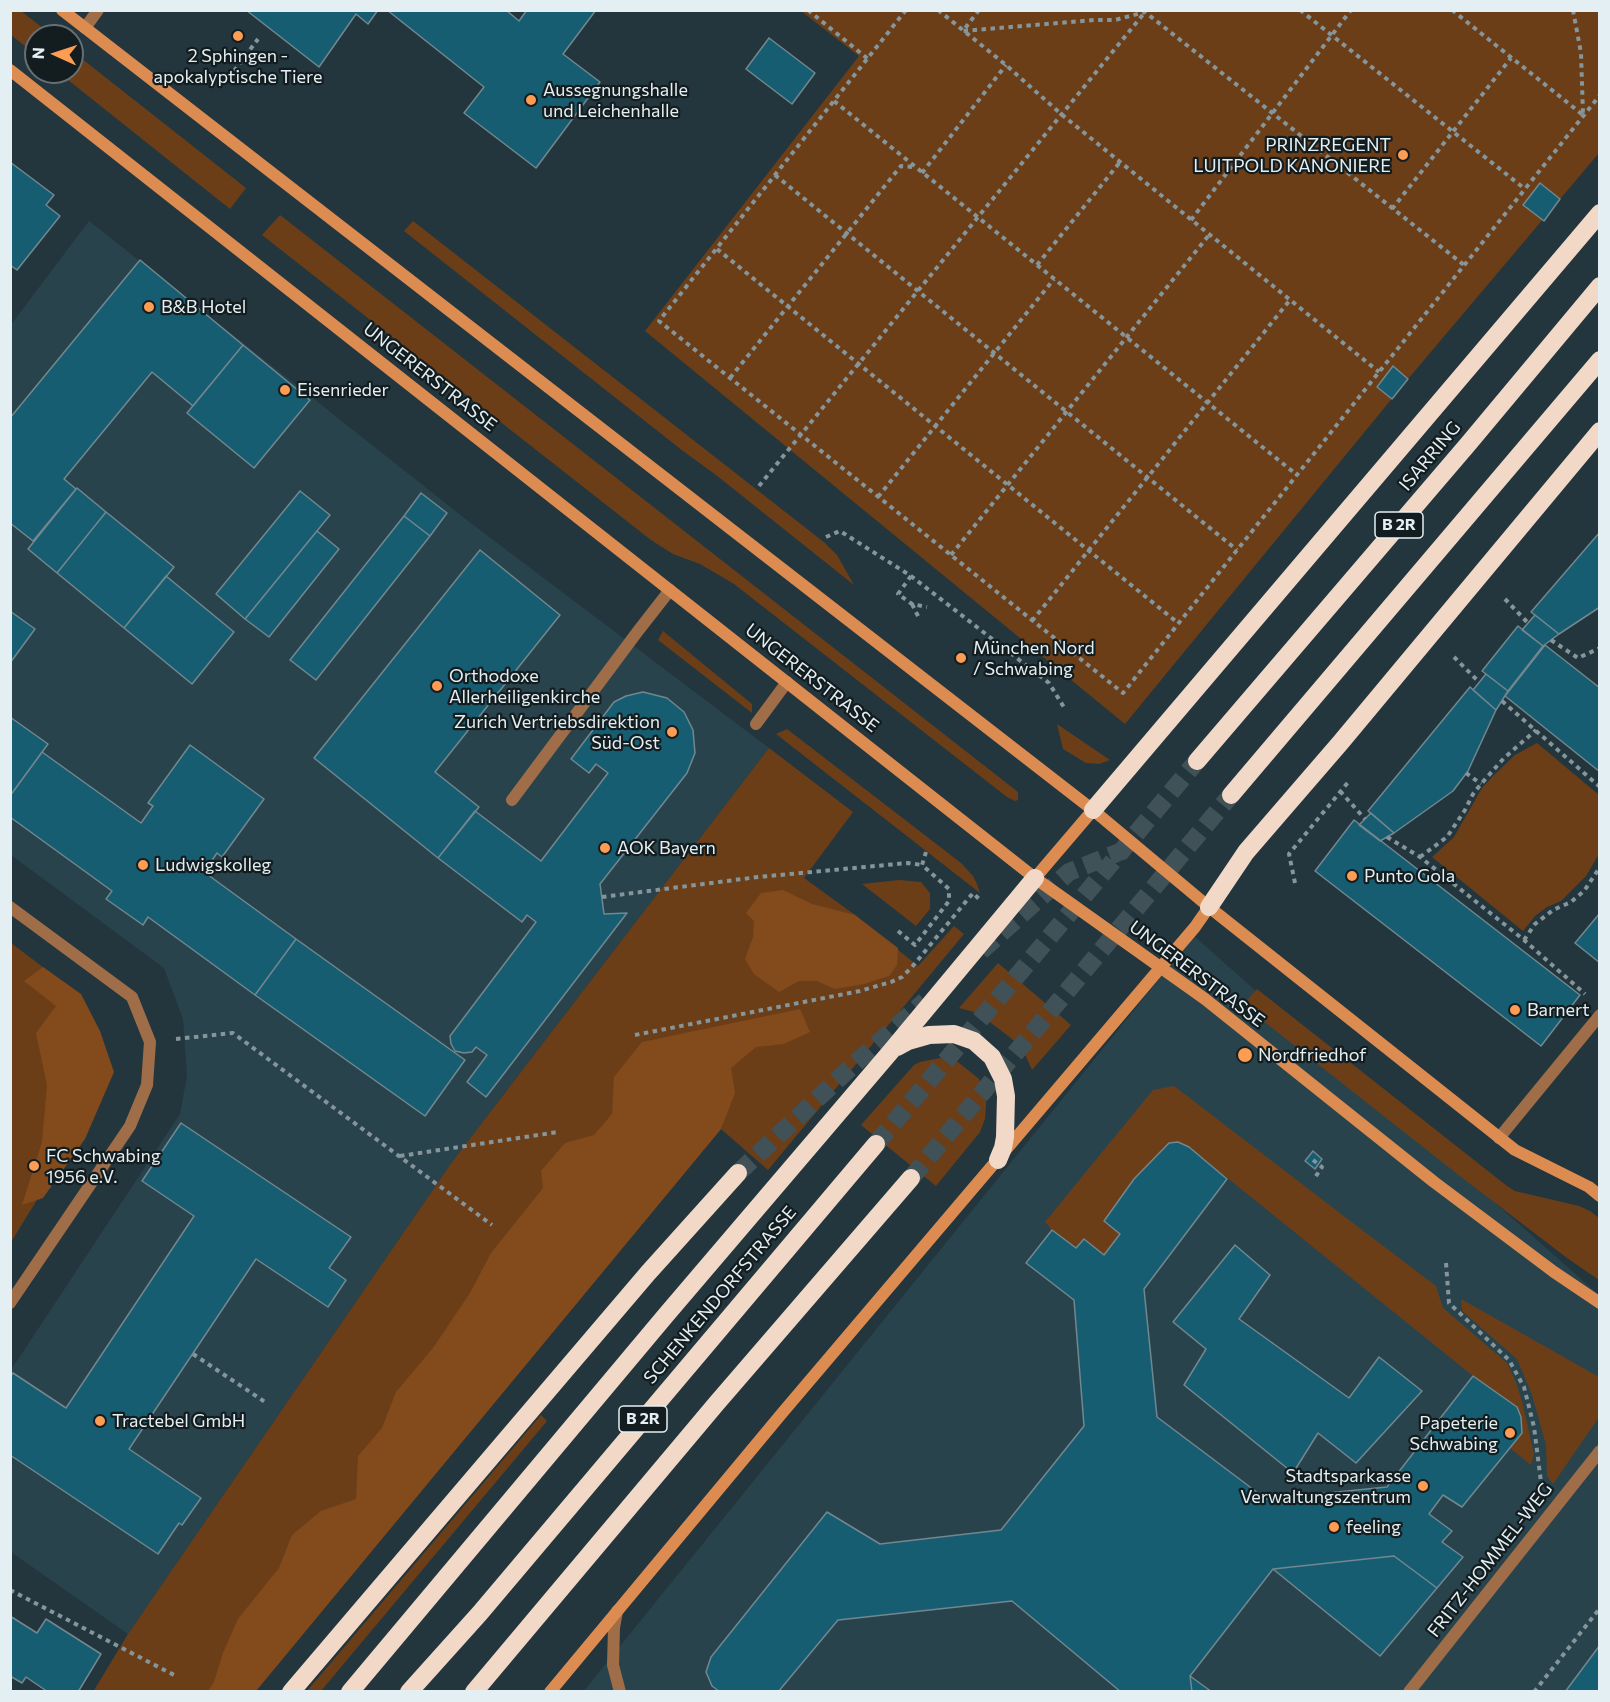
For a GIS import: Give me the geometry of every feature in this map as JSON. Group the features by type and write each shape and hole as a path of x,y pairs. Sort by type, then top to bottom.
{"highway":[{"path":"1093,810 1599,213"},
{"name":"ISARRING","path":"1197,761 1469,443 1599,286"},
{"name":"B 2R","path":"1231,795 1599,360"},
{"path":"1209,907 1246,852 1599,431"},
{"path":"350,1692 1035,878"},
{"path":"892,1050 919,1038 936,1034 954,1034 974,1041 992,1057 1003,1079 1006,1096 1005,1137 998,1160"},
{"name":"SCHENKENDORFSTRASSE","path":"409,1692 480,1613 876,1144"},
{"path":"291,1692 648,1273 738,1173"},
{"name":"B 2R","path":"474,1692 716,1404 911,1178"}],"main road":[{"path":"62,10 1093,810 1209,907 1499,1138 1522,1154 1589,1187 1599,1196"},
{"name":"UNGERERSTRASSE","path":"10,70 1035,878 1205,999 1434,1182 1599,1303"},
{"path":"1035,878 1093,810"},
{"path":"550,1692 791,1403 1195,927 1209,907"}],"street":[{"path":"85,28 98,10"},
{"path":"512,800 670,590"},
{"path":"756,724 787,682"},
{"path":"10,907 132,997 150,1042 147,1085 130,1125 10,1303"},
{"path":"1499,1138 1599,1015"},
{"name":"FRITZ-HOMMEL-WEG","path":"1409,1692 1599,1451"},
{"path":"617,1611 613,1654 615,1677 620,1692"}],"path":[{"path":"808,10 868,59"},
{"path":"906,10 659,321 1123,693 1599,95"},
{"path":"938,10 1006,65 1061,114 1379,372"},
{"path":"963,31 979,10"},
{"path":"1300,10 1525,189"},
{"path":"1191,220 1351,10"},
{"path":"1452,10 1583,115"},
{"path":"1573,10 1581,52 1583,115"},
{"path":"963,31 1114,20 1145,11"},
{"path":"1145,11 1464,265"},
{"path":"759,486 1145,11"},
{"path":"234,71 258,39"},
{"path":"1392,208 1511,58"},
{"path":"922,173 1006,65"},
{"path":"834,101 1297,475"},
{"path":"1037,266 1120,162"},
{"path":"730,378 901,166 915,167"},
{"path":"775,175 1237,550"},
{"path":"951,555 1209,235"},
{"path":"717,249 1178,623"},
{"path":"878,497 1054,279"},
{"path":"1032,621 1290,300"},
{"path":"826,537 840,531 911,576 1049,683 1065,709"},
{"path":"911,576 898,594 912,604 927,607"},
{"path":"1505,599 1528,623"},
{"path":"912,604 920,618"},
{"path":"1551,640 1578,658 1599,648"},
{"path":"1455,657 1479,682"},
{"path":"1502,701 1599,787"},
{"path":"1420,857 1447,837 1481,784 1504,758 1536,730"},
{"path":"1466,773 1481,784"},
{"path":"1295,883 1289,854 1352,777"},
{"path":"1340,791 1365,819"},
{"path":"1387,837 1420,857 1524,940 1591,999"},
{"path":"922,865 926,852"},
{"path":"602,897 758,877 908,863 922,865 949,889 949,901 915,945 897,931"},
{"path":"1524,940 1535,924 1553,910 1571,902 1584,891 1599,867"},
{"path":"635,1035 860,991 891,982 902,977 912,967 973,893"},
{"path":"150,1042 233,1033 492,1225"},
{"path":"399,1156 558,1132"},
{"path":"1313,1160 1322,1167 1314,1179"},
{"path":"1446,1263 1449,1303 1509,1360 1524,1387 1534,1427 1542,1486"},
{"path":"193,1354 265,1402"},
{"path":"10,1590 174,1675"},
{"path":"1534,1692 1599,1608"}],"shaded area":[{"path":"10,11 21,11 38,24 24,24 24,45 11,35"},
{"path":"801,11 1599,11 1599,153 1408,379 1125,724 645,331 859,56"},
{"path":"84,60 246,188 230,209 73,84 84,84"},
{"path":"280,215 1018,792 1018,800 1007,797 734,584 700,564 673,554 651,540 262,235"},
{"path":"89,221 468,521 769,748 452,1162 128,1634 11,1552 11,1370 180,1114 187,1076 183,1019 164,968 11,855 10,326"},
{"path":"413,221 825,543 837,555 854,585 404,231"},
{"path":"663,631 752,704 752,713 658,640"},
{"path":"1057,724 1110,760 1099,764 1086,763 1063,749"},
{"path":"787,729 961,863 973,876 980,893 776,734"},
{"path":"1537,743 1599,795 1599,854 1586,876 1561,901 1535,916 1523,931 1432,857 1454,837 1482,788 1493,776 1515,755"},
{"path":"769,748 853,812 804,878 855,915 918,966 954,926 964,934 768,1170 721,1129 256,1691 93,1692 128,1634 452,1162"},
{"path":"899,880 921,882 930,893 930,909 916,926 862,884"},
{"path":"783,890 812,904 855,915 898,948 897,965 889,976 864,984 835,989 817,981 799,981 779,992 754,974 745,959 753,937 754,921 746,913 761,893"},
{"path":"1194,936 1599,1295 1599,1691 583,1692"},
{"name":"FC Schwabing 1956 e.V.","path":"11,943 76,992 105,1090 11,1242"},
{"path":"998,963 1071,1025 1032,1070 1023,1050 1012,1039 978,1013 959,1008"},
{"path":"43,967 81,994 100,1031 114,1072 85,1139 43,1198 22,1205 42,1142 47,1085 36,1033 56,1006 24,981"},
{"path":"1257,989 1507,1186 1515,1191 1579,1206 1599,1218 1599,1280 1456,1173 1243,1005"},
{"path":"800,1009 810,1032 784,1044 756,1047 731,1068 735,1093 721,1129 256,1691 208,1691 214,1682 223,1653 238,1619 279,1568 292,1535 321,1511 356,1499 358,1456 382,1428 396,1392 433,1348 470,1293 491,1253 543,1188 541,1171 565,1143 594,1135 612,1114 614,1077 642,1042"},
{"path":"940,1058 954,1059 978,1078 986,1093 986,1105 985,1119 980,1132 936,1186 861,1125 914,1065"},
{"path":"1174,1086 1436,1286 1443,1308 1507,1363 1523,1405 1534,1454 1531,1465 1510,1448 1517,1407 1473,1376 1189,1147 1178,1142 1169,1143 1120,1234 1104,1255 1084,1240 1076,1248 1052,1230 1045,1222 1153,1090"},
{"path":"1461,1299 1599,1377 1599,1417 1553,1484 1547,1476 1546,1445 1532,1395 1517,1359 1462,1311"},
{"path":"541,1415 547,1421 321,1691 307,1691"}],"building":[{"path":"246,10 378,10 368,24 356,14 319,67"},
{"name":"Aussegnungshalle und Leichenhalle","path":"387,10 506,10 519,21 527,10 596,10 563,54 600,82 536,168 464,113 484,87"},
{"path":"769,38 815,73 792,104 746,69"},
{"path":"10,162 54,195 46,205 60,216 17,270 10,265"},
{"path":"1540,183 1560,199 1544,221 1523,205"},
{"path":"140,260 243,345 193,406 152,372 64,479 76,489 33,541 10,523 10,418"},
{"path":"243,345 310,400 254,468 187,413"},
{"path":"1393,366 1408,379 1392,399 1377,387"},
{"path":"77,488 106,512 57,573 28,549"},
{"path":"300,491 330,515 245,619 216,594"},
{"path":"421,493 447,513 430,536 404,516"},
{"path":"106,512 174,567 124,628 57,573"},
{"path":"404,516 430,536 316,680 290,660"},
{"path":"317,531 339,549 269,637 245,619"},
{"path":"1600,532 1600,607 1559,634 1531,612"},
{"name":"Orthodoxe Allerheiligenkirche","path":"480,550 560,615 435,772 479,807 438,858 314,758"},
{"path":"166,576 234,632 192,684 124,628"},
{"path":"10,611 35,629 10,663"},
{"path":"1535,615 1559,634 1543,646 1522,630"},
{"path":"1518,626 1543,646 1508,691 1482,671"},
{"path":"1545,645 1600,688 1600,772 1505,696"},
{"path":"1486,674 1508,691 1496,710 1473,690"},
{"path":"1470,687 1496,710 1468,771 1453,791 1394,833 1368,811"},
{"path":"643,692 667,698 684,712 693,730 695,753 687,773 600,884 604,914 627,913 486,1097 467,1082 487,1055 476,1047 472,1052 455,1051 450,1036 536,922 527,915 522,922 438,858 475,811 541,861 608,773 596,764 589,773 571,759 614,702"},
{"path":"10,717 48,744 10,796"},
{"name":"Ludwigskolleg","path":"190,745 264,799 222,857 217,853 204,872 296,939 255,995 148,917 143,925 106,899 112,891 10,817 10,796 42,752 141,823 153,806 148,803"},
{"path":"1371,813 1394,833 1380,841 1359,825"},
{"path":"1354,820 1580,995 1541,1046 1315,871"},
{"path":"1600,913 1600,963 1575,943"},
{"path":"296,939 465,1060 425,1116 255,995"},
{"path":"181,1123 351,1237 329,1268 346,1280 328,1307 256,1259 129,1449 201,1498 182,1525 179,1523 158,1554 10,1455 10,1377 13,1373 66,1408 194,1216 142,1181"},
{"path":"1178,1142 1189,1147 1227,1179 1144,1289 1157,1417 1266,1499 1387,1487 1473,1376 1517,1407 1521,1417 1522,1433 1462,1507 1443,1495 1429,1514 1452,1531 1442,1542 1463,1557 1437,1588 1394,1556 1273,1569 1190,1676 1192,1692 1121,1692 1012,1601 838,1620 778,1692 720,1692 712,1686 706,1672 711,1657 827,1512 880,1544 1001,1530 1084,1426 1074,1300 1026,1263 1052,1230 1076,1248 1084,1239 1104,1255 1120,1234 1104,1221 1134,1179 1169,1143"},
{"path":"1313,1151 1322,1159 1315,1169 1305,1161"},
{"path":"1235,1245 1270,1275 1239,1319 1349,1398 1379,1357 1422,1391 1356,1463 1318,1433 1293,1473 1184,1385 1206,1349 1173,1322"},
{"path":"1394,1556 1437,1588 1380,1656 1273,1569"},
{"path":"10,1616 37,1633 46,1619 101,1654 78,1692 48,1692 26,1677 22,1683 10,1676"},
{"path":"1600,1645 1600,1692 1565,1692"},
{"path":"1190,1676 1212,1692 1192,1692"}],"tunnel":[{"path":"876,1144 1197,761"},
{"path":"911,1178 1231,795"},
{"path":"981,951 1069,872 1122,851"},
{"path":"738,1173 925,1001"}],"place":[{"name":"2 Sphingen - apokalyptische Tiere","path":"238,36"},
{"name":"Aussegnungshalle und Leichenhalle","path":"531,100"},
{"name":"PRINZREGENT LUITPOLD KANONIERE","path":"1403,155"},
{"name":"B&B Hotel","path":"149,307"},
{"name":"Eisenrieder","path":"285,390"},
{"name":"München Nord / Schwabing","path":"961,658"},
{"name":"Orthodoxe Allerheiligenkirche","path":"437,686"},
{"name":"Zurich Vertriebsdirektion Süd-Ost","path":"672,732"},
{"name":"AOK Bayern","path":"605,848"},
{"name":"Ludwigskolleg","path":"143,865"},
{"name":"Punto Gola","path":"1352,876"},
{"name":"Barnert","path":"1515,1010"},
{"name":"Nordfriedhof","path":"1245,1055"},
{"name":"FC Schwabing 1956 e.V.","path":"34,1166"},
{"name":"Tractebel GmbH","path":"100,1421"},
{"name":"Papeterie Schwabing","path":"1510,1433"},
{"name":"Stadtsparkasse Verwaltungszentrum","path":"1423,1486"},
{"name":"feeling","path":"1334,1527"}]}
